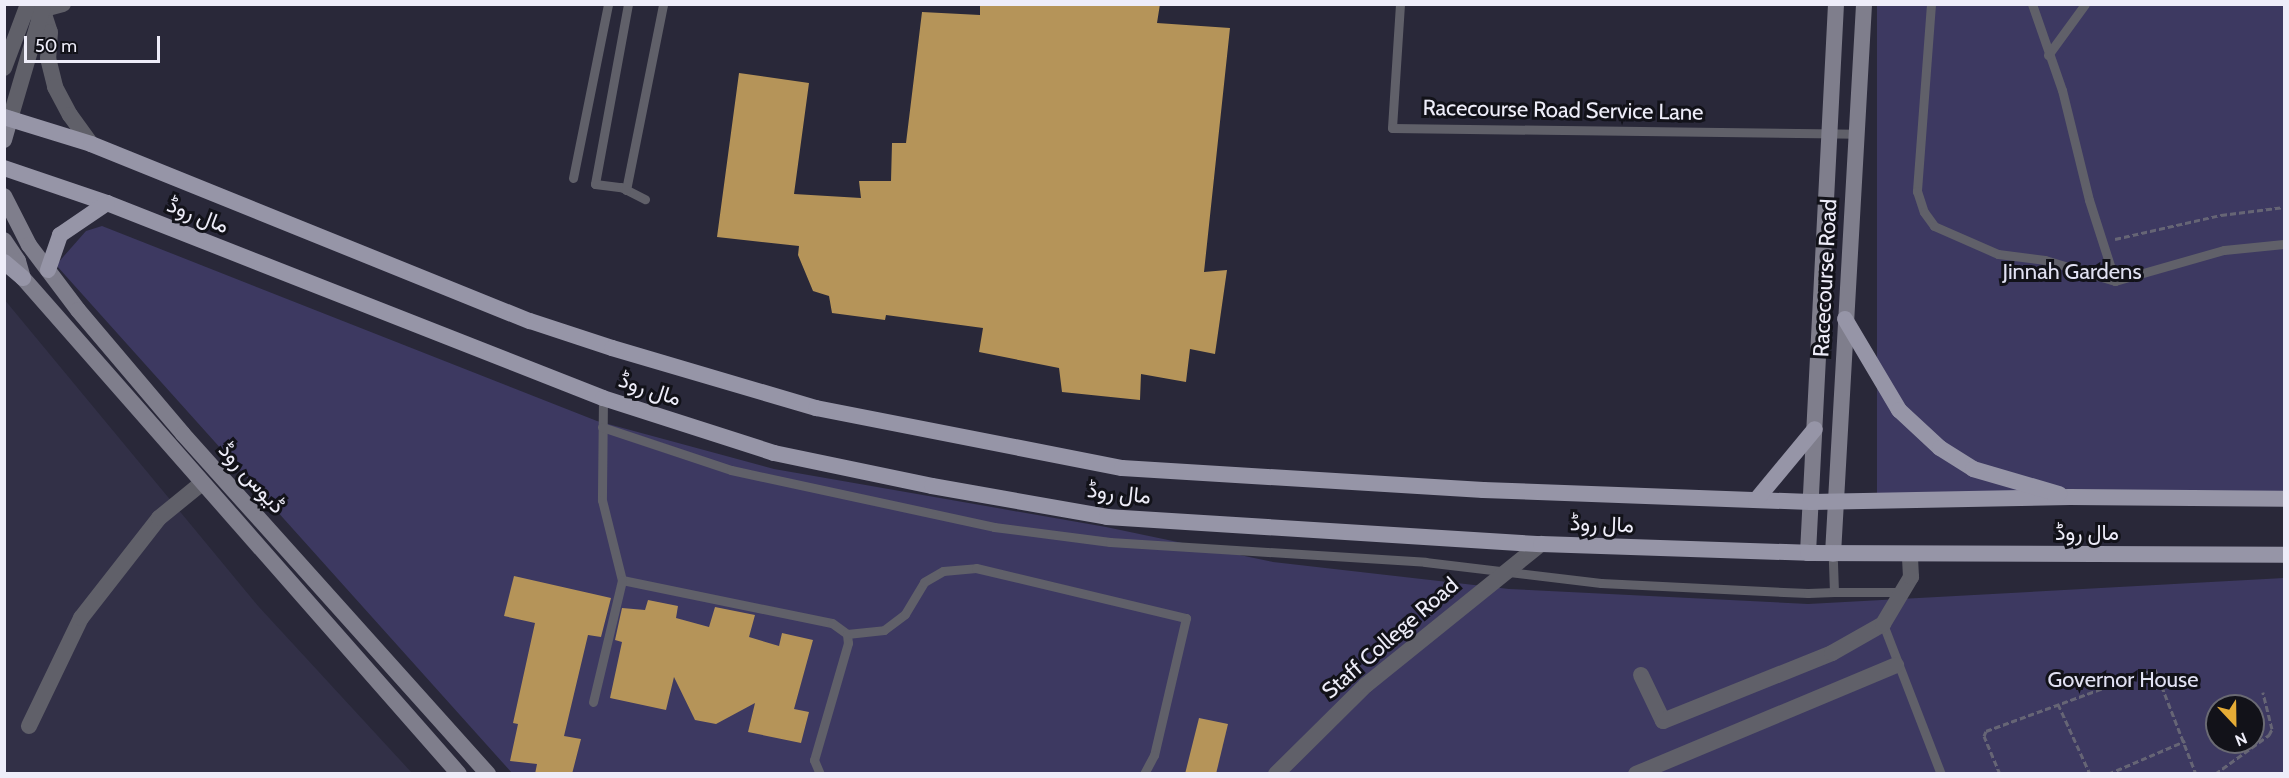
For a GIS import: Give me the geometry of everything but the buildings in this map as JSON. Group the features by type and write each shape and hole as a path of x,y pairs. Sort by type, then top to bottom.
{"main road":[{"name":"Racecourse Road","path":"1808,553 1836,4"},
{"name":"Racecourse Road","path":"1833,554 1834,501 1864,4"},
{"path":"4,140 7,118"},
{"name":"مال روڈ","path":"7,118 91,144 530,321 816,408 1122,468 1483,490 1811,502 2070,498 2284,500"},
{"name":"مال روڈ","path":"4,168 107,203 603,398 774,453 932,486 1107,517 1541,544 1833,554 1910,556 2284,555"},
{"name":"ڈیوس روڈ","path":"4,196 29,245 183,434 489,774"},
{"path":"48,270 60,235 107,203"},
{"name":"ڈیوس روڈ","path":"4,240 23,278 459,774"},
{"path":"4,262 23,278"},
{"path":"1845,320 1899,410 1940,448 1973,469 2070,498"},
{"path":"1756,500 1815,429"}],"street":[{"path":"34,8 63,4"},
{"path":"4,68 34,8"},
{"path":"7,118 34,8"},
{"path":"34,8 50,32 48,58 55,87 70,116 91,144"},
{"path":"29,726 81,618 159,518 201,483"},
{"name":"Staff College Road","path":"1276,774 1366,685 1541,544"},
{"path":"1641,675 1663,721 1832,653 1883,624 1911,577 1910,556"},
{"path":"1636,774 1896,665"}],"lane":[{"path":"573,178 608,4"},
{"path":"628,4 595,184 626,190 645,199"},
{"path":"626,190 663,4"},
{"name":"Racecourse Road Service Lane","path":"1400,4 1392,128 1856,134"},
{"path":"1931,4 1917,191 1924,212 1934,226 1998,254 2045,260 2115,281 2224,250 2284,244"},
{"path":"2031,4 2062,90 2115,281"},
{"path":"2048,55 2085,4"},
{"path":"593,702 622,580 602,500 603,398"},
{"path":"602,427 731,470 994,528 1110,542 1425,562 1601,583 1834,592 1904,592"},
{"path":"1833,554 1834,592"},
{"path":"622,580 832,622 847,634 884,630 905,614 924,582 943,571 976,568 1186,618 1154,754 1144,774"},
{"path":"1883,624 1896,665 1941,774"},
{"path":"818,773 814,760 847,634"}],"path":[{"path":"2103,243 2191,221 2284,207"},
{"path":"2000,774 1984,732 2155,669 2196,774"},
{"path":"2215,774 2269,735 2272,729 2263,692"},
{"path":"2058,704 2090,774"},
{"path":"2108,774 2185,741"}],"shaded area":[{"path":"4,299 259,607 412,773 5,773"}],"green space":[{"name":"Jinnah Gardens","path":"1877,5 2284,5 2284,496 1877,496"},
{"name":"Governor House","path":"102,226 597,421 774,469 1106,527 1273,562 1509,589 1808,604 2284,578 2284,773 512,773 56,265 86,231"}]}
